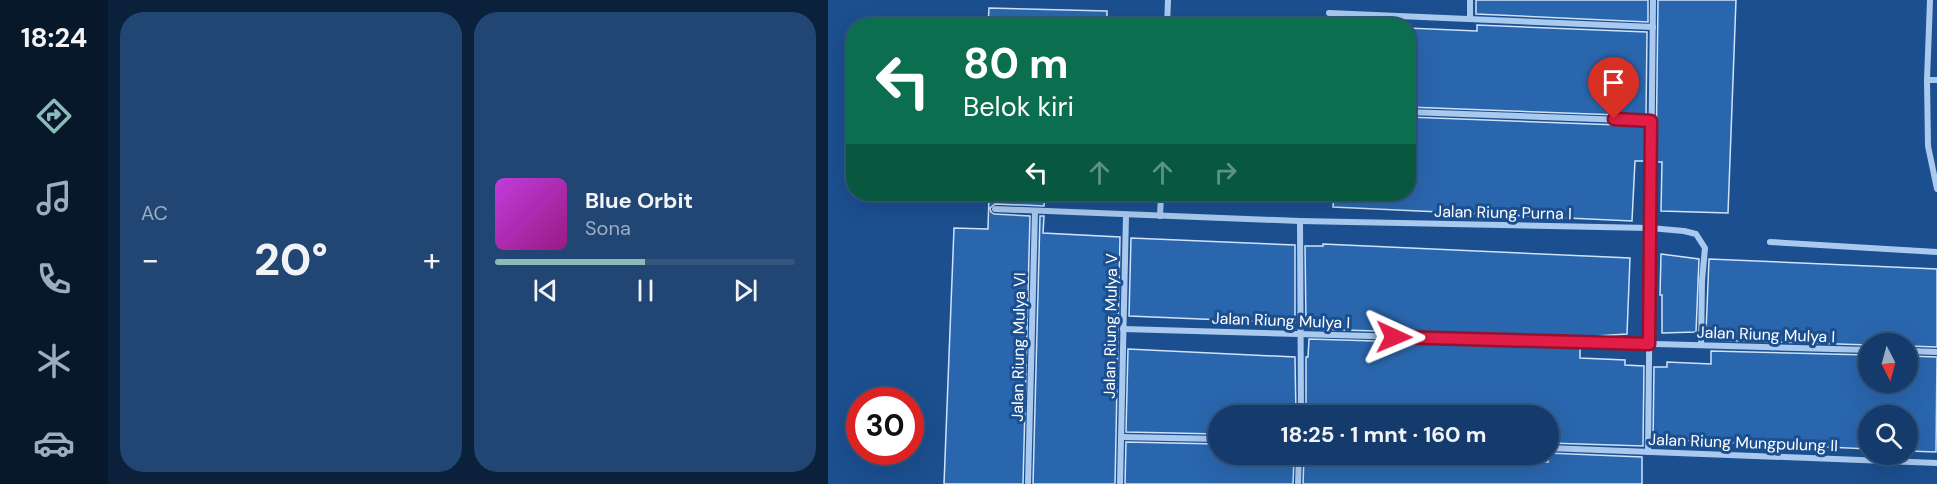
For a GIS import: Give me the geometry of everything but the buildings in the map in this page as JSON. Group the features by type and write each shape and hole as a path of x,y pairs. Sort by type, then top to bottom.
{"street":[{"path":"1167,18 1168,0"},
{"path":"1470,0 1470,18"},
{"path":"1648,452 1653,0"},
{"path":"1930,0 1927,80 1928,146 1934,164 1937,189"},
{"path":"1329,12 1653,27"},
{"path":"1927,80 1937,80"},
{"path":"1416,112 1651,121"},
{"path":"1160,216 1161,201"},
{"name":"Jalan Riung Purna I","path":"995,209 1300,221 1650,228 1684,231 1696,234 1705,248 1701,345"},
{"name":"Jalan Riung Mulya VI","path":"1028,484 1035,211"},
{"name":"Jalan Riung Mulya V","path":"1120,484 1126,215"},
{"path":"1300,221 1301,405"},
{"path":"1770,242 1937,252"},
{"name":"Jalan Riung Mulya I","path":"1123,329 1858,350"},
{"path":"1918,351 1937,352"},
{"path":"1121,437 1208,438"},
{"name":"Jalan Riung Mungpulung II","path":"1559,448 1937,463"},
{"path":"1298,484 1299,465"}],"route":[{"path":"1394,337 1649,344 1651,121 1614,119"}]}
